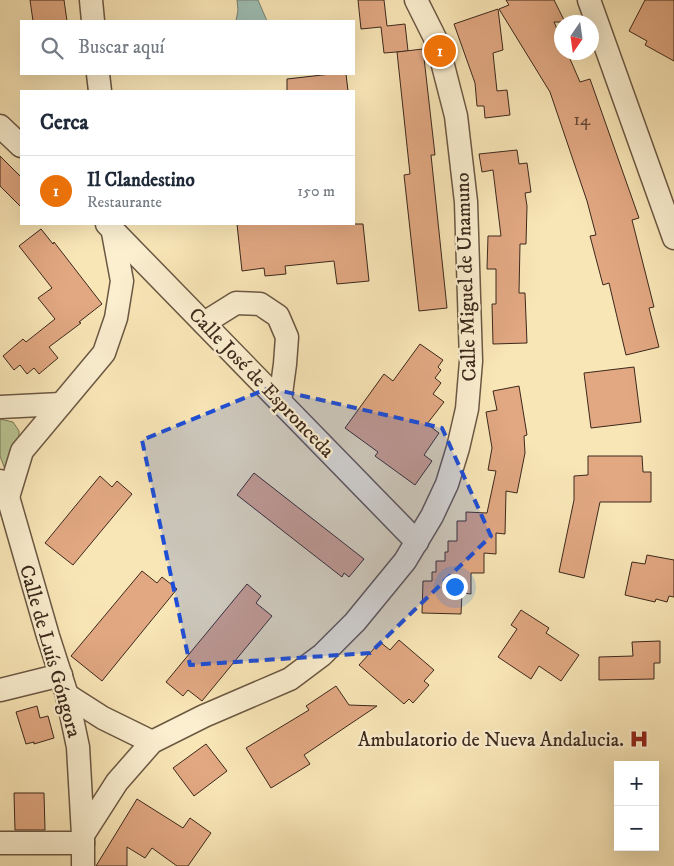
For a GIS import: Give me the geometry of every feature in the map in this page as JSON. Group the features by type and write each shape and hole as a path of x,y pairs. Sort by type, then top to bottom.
{"street":[{"path":"91,0 93,20"},
{"name":"Calle Miguel de Unamuno","path":"152,742 204,716 290,679 322,655 355,622 405,561 432,516 447,484 467,409 471,362 466,202 456,116 437,42 416,0"},
{"path":"589,0 674,238"},
{"path":"98,75 100,90"},
{"path":"0,126 20,145"},
{"path":"5,502 22,451 104,353 116,318 122,281 111,226"},
{"name":"Calle José de Espronceda","path":"111,226 417,542"},
{"path":"204,323 236,303 260,304 278,316 287,337 280,401"},
{"path":"0,408 61,404"},
{"name":"Calle de Luís Góngora","path":"5,502 64,685 78,747 83,866"},
{"path":"0,690 64,685 103,718 152,742 117,782 83,839 0,843"}],"highlighted area":[{"path":"269,388 442,428 491,536 370,653 190,665 142,440"}],"green space":[{"path":"0,419 13,422 19,431 19,437 6,472 0,456"}],"water":[{"path":"237,0 258,0 267,20 236,20"}],"building":[{"path":"30,0 64,0 67,20 33,20"},
{"path":"358,0 384,0 387,26 405,24 408,51 384,53 381,27 361,29"},
{"path":"506,0 554,0 562,15 554,15 554,60 570,60 580,82 590,79 639,218 632,220 654,307 649,308 659,347 626,355 609,283 603,285 590,236 596,235 587,201 550,92 499,9 509,5"},
{"path":"645,0 674,0 674,61 645,45 647,41 629,31"},
{"path":"498,9 503,50 493,53 497,91 507,90 510,115 485,118 484,106 477,106 475,83 454,24"},
{"path":"423,49 435,155 431,155 447,308 419,311 404,175 410,174 397,52"},
{"path":"322,75 346,75 348,90 287,90 287,79"},
{"path":"517,150 519,164 527,163 531,192 525,193 527,206 526,244 520,244 519,293 525,293 527,343 493,344 492,304 496,304 496,269 487,269 488,236 501,236 493,170 482,172 479,154"},
{"path":"0,156 20,176 20,206 0,186"},
{"path":"363,224 369,281 337,284 334,261 285,266 286,274 265,276 264,268 242,271 237,225"},
{"path":"41,229 53,244 54,242 102,304 79,322 81,323 49,347 58,358 39,374 34,368 27,374 20,365 14,370 3,356 23,339 26,342 55,319 38,298 52,288 19,246"},
{"path":"420,344 443,360 438,367 441,370 435,378 441,383 433,394 444,402 427,424 439,433 424,455 432,461 415,485 375,456 378,452 345,428 384,374 393,381"},
{"path":"634,367 641,422 591,428 584,373"},
{"path":"519,386 527,435 524,436 525,453 517,493 506,491 505,534 496,533 496,554 484,553 484,573 471,573 471,594 462,593 461,614 422,613 423,581 432,581 432,572 436,572 436,561 445,561 445,552 448,552 448,541 457,541 457,521 466,521 466,512 487,513 496,471 488,470 492,448 486,412 497,410 493,391"},
{"path":"588,456 642,456 643,472 651,472 651,502 600,502 584,578 559,572 574,500 574,476 588,475"},
{"path":"254,473 364,559 349,577 344,573 342,577 237,495"},
{"path":"100,476 112,487 117,481 132,494 73,565 45,543"},
{"path":"647,555 674,560 674,597 669,596 667,602 656,599 655,602 625,595 632,562 645,564"},
{"path":"142,571 157,583 162,577 177,589 102,681 71,656"},
{"path":"247,584 261,596 256,603 272,616 202,701 188,690 183,696 166,682"},
{"path":"521,610 549,628 546,633 579,655 561,681 539,666 531,679 498,657 517,629 511,625"},
{"path":"399,640 434,670 424,681 429,685 413,703 409,699 404,704 359,665 380,642 390,650"},
{"path":"660,641 660,663 654,663 654,679 599,680 599,657 633,656 632,642"},
{"path":"336,686 349,705 377,706 304,755 310,764 271,788 246,748 309,710 306,706"},
{"path":"37,706 40,718 48,716 54,738 34,744 34,742 26,744 16,712"},
{"path":"206,744 227,771 194,796 173,768"},
{"path":"14,793 44,793 45,830 15,830"},
{"path":"137,799 183,828 190,818 211,833 188,866 177,866 152,848 145,858 127,847 127,866 96,866"}],"place":[{"name":"Il Clandestino","path":"440,51"},
{"name":"Ambulatorio de Nueva Andalucia.","path":"639,739"}]}
